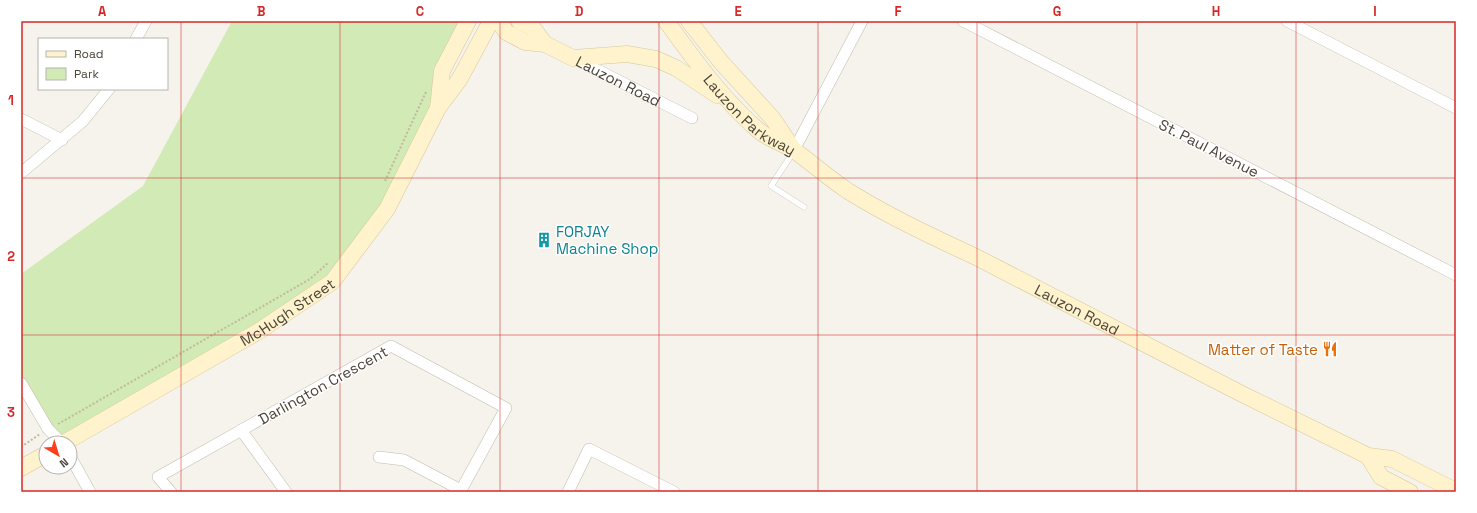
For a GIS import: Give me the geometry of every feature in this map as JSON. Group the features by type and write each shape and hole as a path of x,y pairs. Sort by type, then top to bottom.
{"main road":[{"name":"McHugh Street","path":"438,108 442,71 468,21"},
{"name":"McHugh Street","path":"77,435 259,331 332,282 388,209 438,108 459,80 491,21"},
{"name":"Lauzon Road","path":"499,21 506,32 525,42 545,44 573,58"},
{"name":"Lauzon Road","path":"519,21 533,28 545,44"},
{"name":"Lauzon Parkway","path":"666,21 703,71 733,106 759,131 794,150"},
{"name":"Lauzon Parkway","path":"689,21 721,62 773,119 794,150"},
{"path":"573,58 627,54 656,59 676,68 733,106"},
{"name":"Lauzon Road","path":"794,150 848,191 876,207 1242,394 1368,456 1392,459 1456,491"},
{"path":"1368,456 1381,477 1410,492"},
{"path":"21,468 38,458"}],"street":[{"path":"137,38 146,21"},
{"path":"794,150 862,21"},
{"name":"St. Paul Avenue","path":"963,21 1456,275"},
{"path":"1287,21 1456,108"},
{"name":"Lauzon Road","path":"573,58 692,118"},
{"path":"21,173 84,121 107,90"},
{"path":"21,119 62,140"},
{"name":"Darlington Crescent","path":"171,492 158,477 391,346 506,408 460,491"},
{"path":"21,383 48,429 54,435"},
{"path":"241,430 286,492"},
{"path":"568,492 589,449 674,492"},
{"path":"379,457 404,460 460,491"},
{"path":"78,470 90,492"}],"lane":[{"path":"794,150 771,186 804,207"}],"path":[{"path":"384,182 428,87"},
{"path":"63,420 310,279 332,260"},
{"path":"21,447 37,436"}],"green space":[{"path":"232,21 468,21 438,108 387,209 332,282 76,435 58,435 21,376 21,274 143,186"}],"place":[{"name":"FORJAY Machine Shop","path":"544,240"},
{"name":"Matter of Taste","path":"1330,349"}]}
